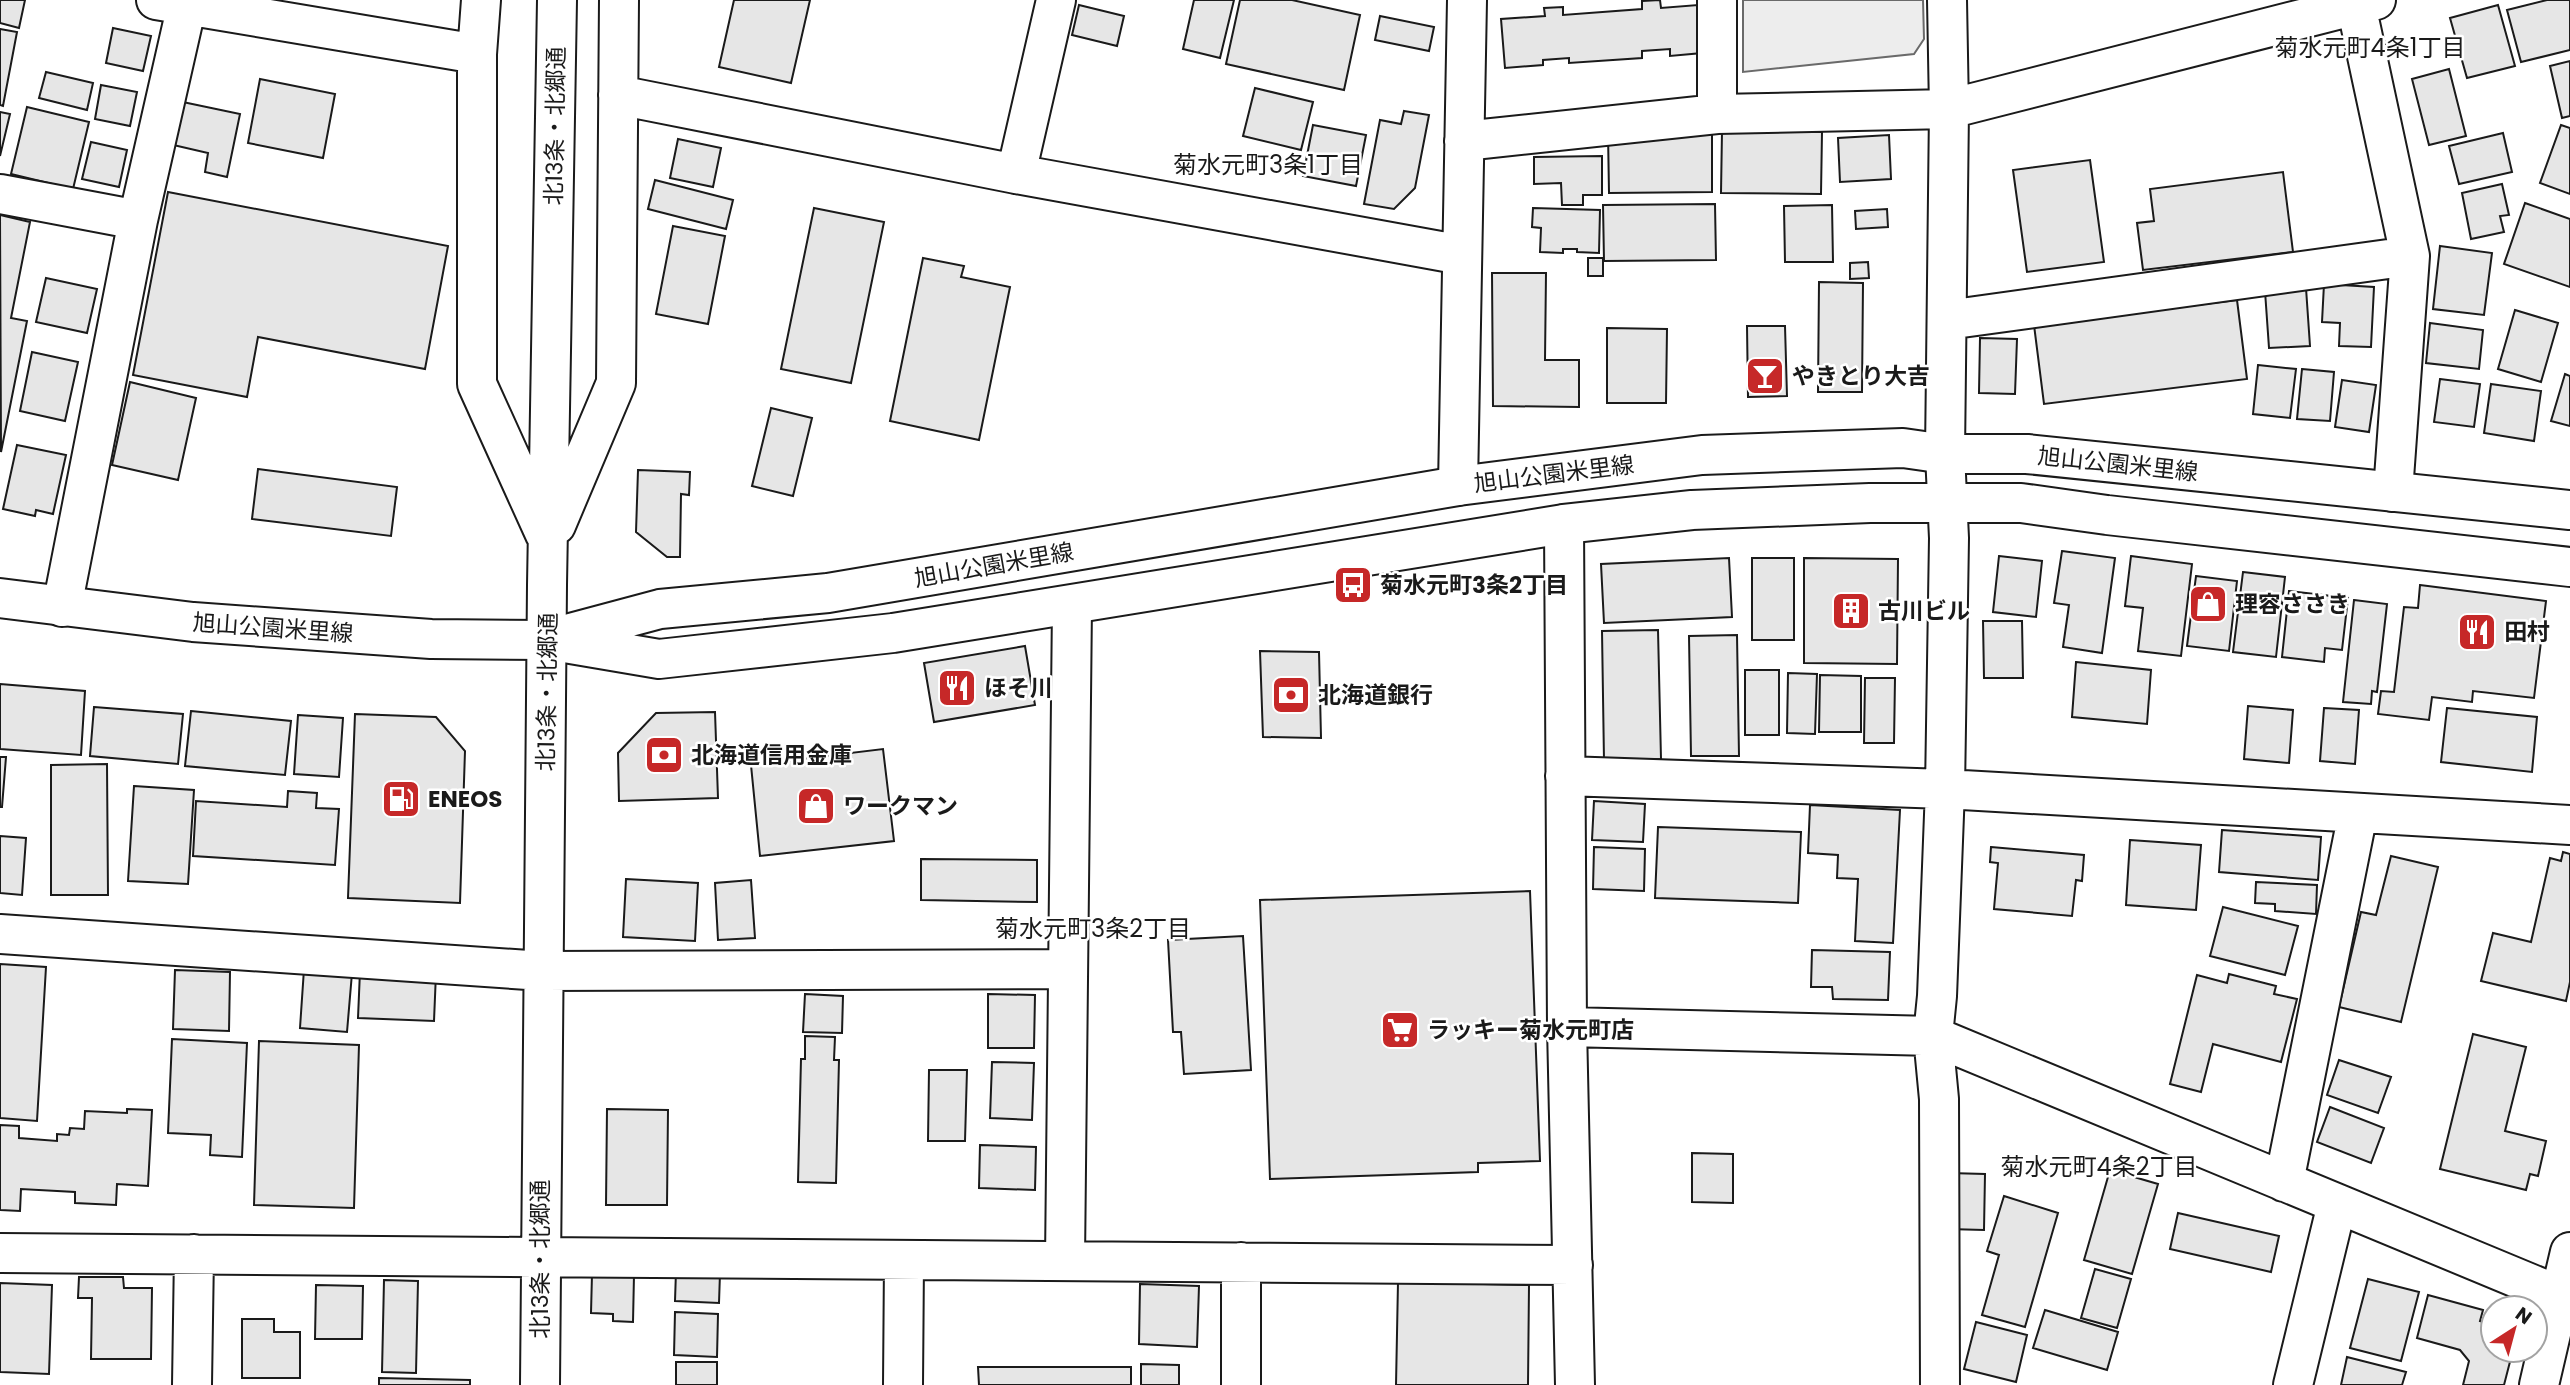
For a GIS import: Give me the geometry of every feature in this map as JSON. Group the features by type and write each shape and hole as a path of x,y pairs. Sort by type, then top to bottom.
{"street":[{"path":"481,0 477,54 477,384 549,542"},
{"name":"北13条・北郷通","path":"540,1385 542,971 557,0"},
{"path":"549,542 616,383 619,0"},
{"path":"1016,174 1056,0"},
{"path":"1458,486 1467,0"},
{"path":"1717,0 1717,114"},
{"path":"1940,1385 1939,1099 1933,1036 1945,789 1949,538 1945,454 1949,109 1947,0"},
{"path":"62,607 138,220 177,2 477,54"},
{"path":"1464,141 1717,114 1949,109 2362,2 2410,256 2393,492"},
{"path":"618,95 1016,174 1462,255"},
{"path":"0,194 138,220"},
{"path":"1947,320 2410,256"},
{"name":"旭山公園米里線","path":"547,640 660,610 828,593 1458,486 1702,455 1903,448 1945,454 2027,454 2570,510"},
{"name":"旭山公園米里線","path":"0,598 193,622 431,639 547,640 659,659 893,633 1564,524 1692,510 1947,502 2021,503 2570,567"},
{"path":"1564,524 1567,1027 1575,1385"},
{"path":"1065,1261 1072,605"},
{"path":"1565,776 1945,789 2570,825"},
{"path":"2284,1182 2358,813"},
{"path":"0,934 542,971 1068,969"},
{"path":"1567,1027 1933,1036 2565,1298"},
{"path":"2292,1385 2337,1203"},
{"path":"2539,1385 2565,1298 2570,1252"},
{"path":"0,1253 1573,1265"},
{"path":"192,1385 194,1254"},
{"path":"903,1385 904,1260"},
{"path":"1241,1262 1241,1385"}],"shaded area":[{"path":"1743,0 1923,0 1924,39 1914,54 1743,72"}],"building":[{"path":"0,0 25,0 19,28 0,23"},
{"path":"734,0 810,0 791,83 719,67"},
{"path":"1194,0 1234,0 1220,58 1183,49"},
{"path":"1240,0 1292,0 1360,15 1344,90 1226,64"},
{"path":"1660,0 1661,8 1698,5 1702,53 1670,56 1670,49 1642,51 1642,58 1569,63 1569,58 1543,60 1543,65 1505,68 1501,19 1545,16 1544,8 1563,7 1563,15 1642,9 1642,1"},
{"path":"2547,0 2570,0 2570,50 2521,62 2507,10"},
{"path":"1079,5 1124,16 1117,46 1072,35"},
{"path":"2498,5 2515,66 2467,78 2450,18"},
{"path":"1380,16 1434,27 1429,51 1375,40"},
{"path":"113,28 151,36 143,71 106,63"},
{"path":"0,29 17,32 3,106 0,105"},
{"path":"2570,61 2570,116 2562,118 2550,66"},
{"path":"2449,69 2466,136 2429,145 2412,79"},
{"path":"46,72 93,83 87,110 39,98"},
{"path":"260,79 335,94 323,158 248,143"},
{"path":"101,85 137,92 130,126 95,119"},
{"path":"1255,88 1313,102 1301,150 1243,136"},
{"path":"178,101 240,114 227,177 205,172 208,153 169,144"},
{"path":"27,107 89,122 73,189 11,174"},
{"path":"1404,111 1429,115 1415,188 1394,209 1364,204 1380,120 1401,124"},
{"path":"0,112 10,114 0,156"},
{"path":"1313,125 1366,135 1356,186 1303,176"},
{"path":"2561,125 2570,128 2570,194 2540,183"},
{"path":"1722,131 1822,132 1821,194 1721,193"},
{"path":"1608,133 1712,133 1712,192 1609,193"},
{"path":"2503,133 2512,172 2459,184 2449,146"},
{"path":"1889,135 1891,179 1840,182 1838,138"},
{"path":"678,139 721,148 713,187 670,178"},
{"path":"91,142 127,150 119,187 82,179"},
{"path":"1602,156 1602,195 1583,195 1583,205 1562,205 1561,183 1534,184 1534,157"},
{"path":"2090,160 2104,262 2027,272 2013,170"},
{"path":"2283,172 2293,252 2143,270 2137,223 2154,221 2150,189"},
{"path":"655,180 733,200 726,229 648,209"},
{"path":"2502,184 2509,215 2500,216 2504,232 2471,239 2462,193"},
{"path":"168,192 448,246 425,369 258,337 247,397 133,375"},
{"path":"2525,203 2570,219 2570,287 2504,264"},
{"path":"1715,204 1716,260 1604,261 1603,205"},
{"path":"1832,205 1833,262 1785,262 1784,206"},
{"path":"814,208 884,222 851,383 781,369"},
{"path":"1533,208 1600,210 1599,253 1577,252 1577,249 1563,249 1563,253 1540,252 1541,228 1532,227"},
{"path":"1887,209 1888,227 1856,229 1855,211"},
{"path":"0,215 30,222 11,318 27,321 1,452"},
{"path":"673,226 725,236 708,324 656,314"},
{"path":"2440,246 2492,253 2484,315 2433,309"},
{"path":"923,258 964,266 961,277 1010,287 979,440 890,421"},
{"path":"1588,258 1603,258 1603,276 1588,276"},
{"path":"1868,262 1869,278 1850,279 1850,263"},
{"path":"1492,273 1546,273 1545,360 1579,360 1579,407 1493,406"},
{"path":"46,278 97,289 87,333 36,322"},
{"path":"1819,282 1863,283 1862,392 1818,392"},
{"path":"2324,284 2374,287 2371,347 2339,346 2340,323 2322,322"},
{"path":"2306,288 2310,346 2269,348 2265,291"},
{"path":"2237,300 2247,379 2044,404 2034,325"},
{"path":"2515,310 2558,323 2541,382 2498,369"},
{"path":"2430,323 2483,330 2479,369 2426,363"},
{"path":"1747,326 1785,326 1787,396 1748,397"},
{"path":"1607,328 1667,329 1666,403 1607,403"},
{"path":"1980,338 2017,339 2015,394 1979,393"},
{"path":"32,352 78,362 65,421 20,411"},
{"path":"2258,365 2296,369 2290,418 2253,414"},
{"path":"2302,369 2334,372 2330,421 2297,419"},
{"path":"2565,374 2570,376 2570,426 2551,421"},
{"path":"2440,379 2480,384 2474,427 2434,422"},
{"path":"2342,380 2376,385 2369,432 2335,427"},
{"path":"130,382 196,398 178,480 112,465"},
{"path":"2491,384 2541,391 2534,441 2484,433"},
{"path":"771,408 812,418 793,496 752,486"},
{"path":"17,445 66,455 53,514 36,510 35,516 3,509"},
{"path":"258,469 397,487 391,536 252,519"},
{"path":"638,470 690,472 689,495 681,494 680,557 667,557 636,532"},
{"path":"2062,551 2115,558 2102,653 2063,647 2069,605 2054,603"},
{"path":"1999,556 2042,561 2036,617 1993,612"},
{"path":"2131,556 2192,564 2181,656 2138,651 2143,608 2125,606"},
{"path":"1729,558 1732,617 1604,623 1601,564"},
{"path":"1752,558 1794,558 1794,640 1752,640"},
{"name":"古川ビル","path":"1804,558 1898,559 1897,664 1804,663"},
{"path":"2243,572 2285,577 2276,657 2233,652"},
{"path":"2196,576 2237,581 2229,651 2187,646"},
{"path":"2420,585 2546,601 2534,698 2473,691 2472,702 2432,697 2429,720 2378,714 2381,691 2394,692 2404,607 2418,608"},
{"path":"2289,591 2348,598 2342,650 2325,648 2324,662 2282,657"},
{"path":"2354,600 2387,604 2377,692 2372,691 2371,704 2343,702"},
{"path":"1983,621 2022,621 2023,678 1984,678"},
{"path":"1658,630 1661,759 1604,761 1602,631"},
{"path":"1737,635 1739,756 1691,756 1689,636"},
{"path":"1025,646 1035,705 934,722 924,663"},
{"name":"北海道銀行","path":"1260,651 1319,652 1321,738 1263,737"},
{"path":"2076,662 2151,670 2147,724 2072,717"},
{"path":"1745,670 1779,670 1779,735 1745,735"},
{"path":"1788,673 1817,674 1815,734 1787,733"},
{"path":"1820,675 1861,676 1861,732 1819,732"},
{"path":"1865,678 1895,678 1894,743 1864,743"},
{"path":"0,684 85,691 81,755 0,749"},
{"path":"2248,706 2293,710 2289,763 2244,759"},
{"path":"94,707 183,714 178,764 90,756"},
{"path":"2324,708 2359,710 2355,764 2320,761"},
{"path":"2447,708 2537,717 2532,772 2441,762"},
{"path":"191,711 291,721 285,775 185,766"},
{"path":"715,712 718,798 619,801 618,753 656,713"},
{"path":"355,714 436,717 465,751 460,903 348,898"},
{"path":"298,715 343,718 339,777 294,774"},
{"path":"883,749 894,841 760,856 751,765"},
{"path":"0,757 6,757 2,807 0,807"},
{"path":"107,764 108,895 51,895 51,765"},
{"path":"134,786 194,790 188,884 128,881"},
{"path":"288,791 317,793 316,808 339,809 335,865 193,856 196,801 287,807"},
{"path":"1594,801 1645,804 1643,842 1592,840"},
{"path":"1810,805 1900,810 1893,943 1855,941 1858,879 1837,878 1838,855 1808,853"},
{"path":"1658,827 1801,832 1798,903 1655,898"},
{"path":"2222,830 2321,837 2318,880 2219,872"},
{"path":"0,836 26,838 22,895 0,893"},
{"path":"2130,840 2201,845 2196,910 2126,905"},
{"path":"1594,847 1645,849 1644,891 1593,889"},
{"path":"1991,847 2084,855 2082,881 2076,880 2072,916 1994,909 1998,863 1990,862"},
{"path":"2563,852 2570,854 2570,982 2566,1001 2481,981 2493,933 2531,942 2550,858 2561,861"},
{"path":"2391,856 2438,867 2401,1022 2339,1007 2361,912 2376,915"},
{"path":"921,859 1037,860 1037,902 921,900"},
{"path":"626,879 698,883 695,941 623,937"},
{"path":"751,880 755,938 718,940 715,883"},
{"path":"2256,882 2317,885 2316,914 2275,911 2275,904 2255,903"},
{"name":"ラッキー菊水元町店","path":"1530,891 1540,1161 1478,1163 1478,1172 1270,1179 1260,900"},
{"path":"2223,907 2298,926 2285,975 2210,956"},
{"path":"1243,936 1251,1070 1184,1074 1181,1032 1173,1032 1168,940"},
{"path":"1812,950 1890,952 1888,1000 1833,999 1832,987 1811,987"},
{"path":"0,964 46,967 37,1121 0,1118"},
{"path":"304,969 352,973 347,1032 300,1028"},
{"path":"175,970 230,972 229,1031 173,1029"},
{"path":"360,971 436,973 434,1021 358,1018"},
{"path":"2229,974 2276,986 2274,994 2297,999 2281,1062 2213,1044 2201,1092 2170,1084 2197,975 2227,983"},
{"path":"805,994 843,996 842,1033 803,1032"},
{"path":"988,994 1035,995 1034,1048 988,1048"},
{"path":"2473,1034 2526,1047 2505,1131 2546,1141 2538,1176 2530,1174 2526,1190 2440,1169"},
{"path":"805,1036 835,1037 834,1060 839,1060 836,1183 798,1182 801,1059 805,1059"},
{"path":"172,1039 247,1043 242,1157 210,1155 211,1135 168,1133"},
{"path":"259,1041 359,1045 354,1208 254,1205"},
{"path":"2339,1060 2391,1077 2378,1113 2327,1095"},
{"path":"992,1062 1034,1063 1032,1120 990,1118"},
{"path":"929,1070 967,1070 965,1141 928,1141"},
{"path":"2330,1107 2384,1128 2371,1163 2317,1142"},
{"path":"127,1109 152,1110 148,1186 117,1184 116,1205 75,1203 75,1192 21,1189 20,1211 0,1210 0,1125 19,1126 19,1138 57,1141 57,1134 69,1135 70,1128 84,1129 85,1111 127,1113"},
{"path":"607,1109 668,1110 667,1205 606,1205"},
{"path":"980,1145 1036,1147 1035,1190 979,1188"},
{"path":"1692,1153 1733,1154 1733,1203 1692,1202"},
{"path":"2110,1170 2158,1184 2132,1274 2084,1260"},
{"path":"1949,1173 1985,1174 1984,1230 1948,1229"},
{"path":"2004,1196 2058,1213 2025,1327 1982,1315 1999,1255 1987,1251"},
{"path":"2178,1213 2279,1236 2271,1272 2170,1249"},
{"path":"2095,1269 2131,1279 2117,1328 2081,1318"},
{"path":"676,1271 720,1273 719,1303 675,1301"},
{"path":"592,1274 634,1275 633,1322 613,1321 613,1314 591,1313"},
{"path":"79,1277 123,1277 124,1288 152,1288 151,1359 91,1359 92,1298 78,1298"},
{"path":"2368,1279 2419,1292 2401,1361 2350,1348"},
{"path":"384,1280 418,1281 416,1373 382,1372"},
{"path":"1398,1282 1529,1285 1528,1385 1396,1385"},
{"path":"0,1283 52,1285 49,1374 0,1372"},
{"path":"1140,1284 1199,1286 1197,1347 1139,1344"},
{"path":"316,1285 363,1286 362,1339 315,1339"},
{"path":"2428,1295 2479,1309 2479,1364 2509,1364 2504,1385 2463,1385 2469,1361 2460,1350 2417,1338"},
{"path":"2045,1310 2118,1332 2107,1370 2033,1348"},
{"path":"675,1312 718,1314 717,1357 674,1355"},
{"path":"242,1319 274,1319 274,1332 300,1332 300,1378 242,1378"},
{"path":"1976,1322 2027,1335 2016,1382 1964,1369"},
{"path":"2347,1357 2406,1372 2402,1385 2341,1385"},
{"path":"676,1362 717,1362 717,1385 676,1385"},
{"path":"1141,1364 1179,1365 1179,1385 1141,1385"},
{"path":"978,1367 1131,1367 1131,1385 979,1385"},
{"path":"379,1378 470,1380 470,1385 379,1385"}],"place":[{"name":"やきとり大吉","path":"1765,376"},
{"name":"菊水元町3条2丁目","path":"1353,585"},
{"name":"理容ささき","path":"2208,604"},
{"name":"古川ビル","path":"1851,611"},
{"name":"田村","path":"2477,632"},
{"name":"ほそ川","path":"957,688"},
{"name":"北海道銀行","path":"1291,695"},
{"name":"北海道信用金庫","path":"664,755"},
{"name":"ENEOS","path":"401,799"},
{"name":"ワークマン","path":"816,806"},
{"name":"ラッキー菊水元町店","path":"1400,1030"}],"district":[{"name":"菊水元町4条1丁目","path":"2370,47"},
{"name":"菊水元町3条1丁目","path":"1268,164"},
{"name":"菊水元町3条2丁目","path":"1093,928"},
{"name":"菊水元町4条2丁目","path":"2099,1166"}]}
